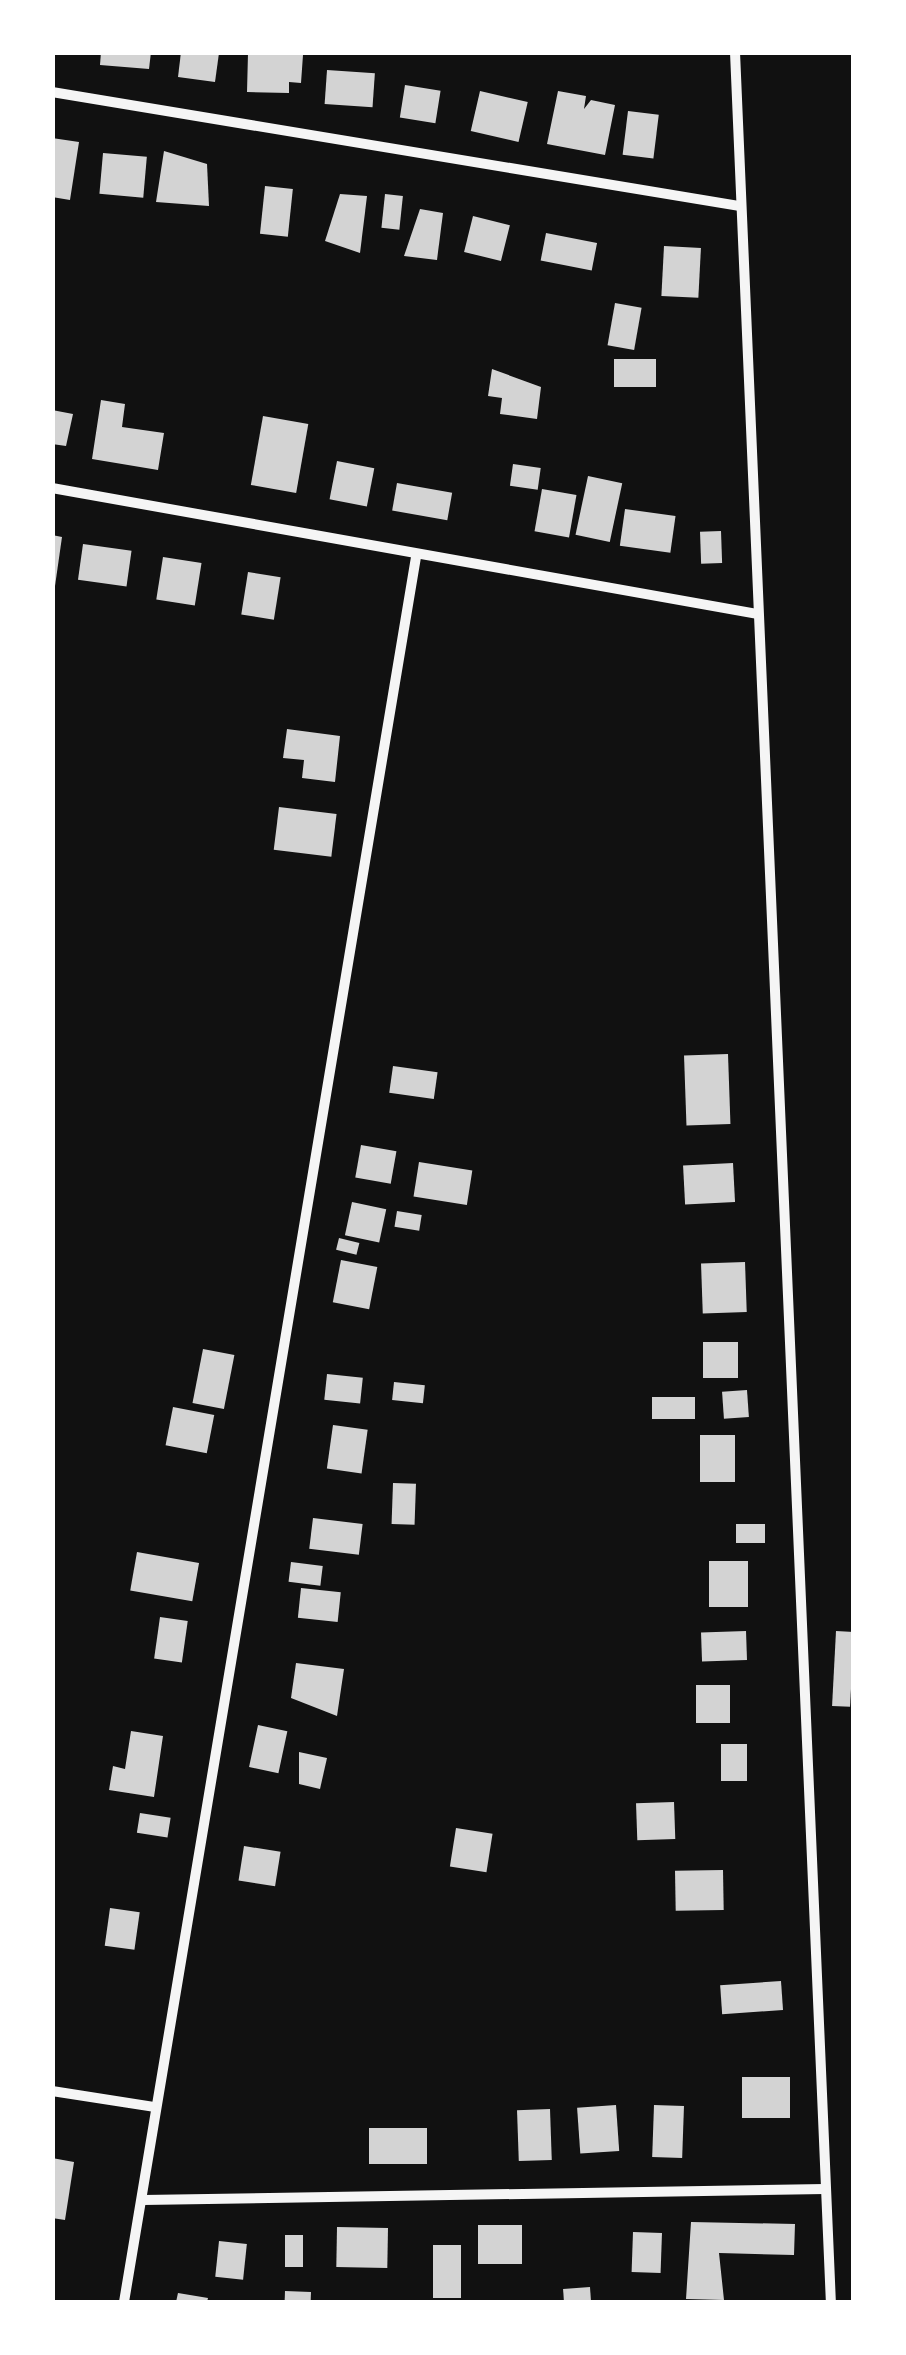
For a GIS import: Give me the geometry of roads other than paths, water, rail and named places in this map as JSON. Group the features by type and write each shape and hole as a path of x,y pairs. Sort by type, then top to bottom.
{"street":[{"path":"734,52 831,2302"},
{"path":"52,92 739,206"},
{"path":"52,488 416,557 758,614"},
{"path":"124,2302 416,557"},
{"path":"52,2091 154,2107"},
{"path":"143,2200 826,2189"}]}
